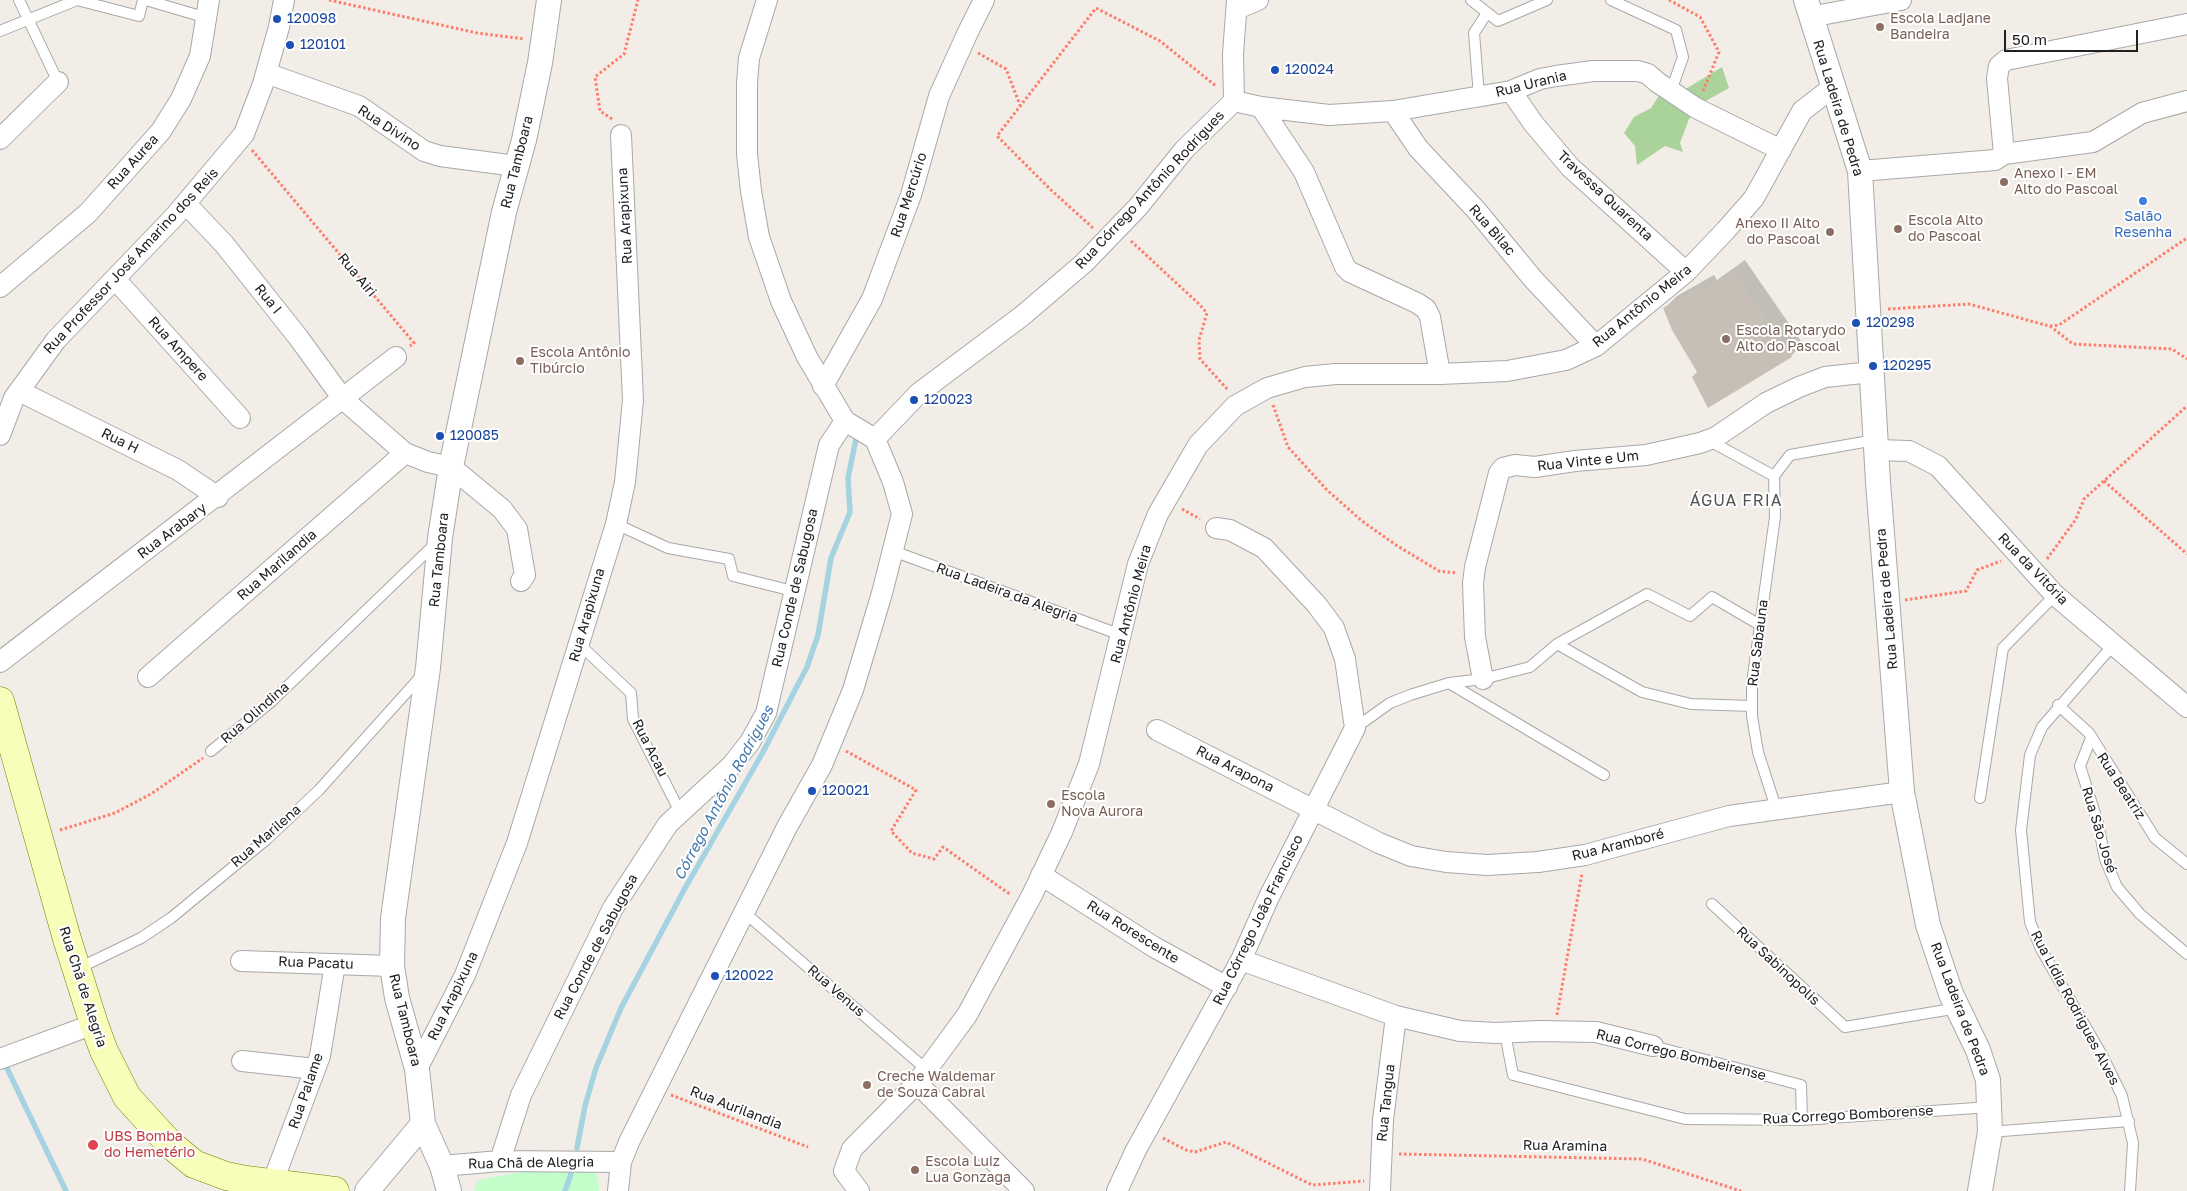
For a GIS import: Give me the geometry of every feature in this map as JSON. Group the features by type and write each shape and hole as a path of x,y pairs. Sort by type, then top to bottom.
{"main road":[{"name":"Rua Chã de Alegria","path":"0,701 76,969 104,1050 127,1097 170,1144 194,1164 218,1173 272,1184 335,1191"}],"street":[{"name":"Rua Professor José Amarino dos Reis","path":"0,436 14,398 56,340 186,204 242,137 254,111 266,73 279,27 284,0"},
{"name":"Rua Tamboara","path":"449,1191 442,1166 423,1124 417,1069 398,998 392,966 392,918 428,668 440,538 451,467 504,212 524,140 549,0"},
{"path":"618,1191 621,1162 787,827 822,765 853,690 902,514 893,482 875,439 845,421 823,386 781,301 759,237 747,154 749,58 767,0"},
{"name":"Rua Mercúrio","path":"823,386 872,299 910,195 930,123 962,43 984,0"},
{"path":"1237,5 1258,0"},
{"path":"1808,8 1901,0"},
{"name":"Rua Córrego Antônio Rodrigues","path":"875,439 919,393 1022,316 1084,263 1138,207 1184,150 1234,101 1233,54 1237,5"},
{"name":"Rua Ladeira de Pedra","path":"1808,8 1860,171 1875,445 1902,792 1928,925 1958,1008 1988,1080 1991,1106 1990,1132 1980,1191"},
{"name":"Rua Aurea","path":"0,287 88,213 161,131 181,99 200,56 208,9"},
{"path":"2005,152 1998,78 1999,66 2006,60 2187,24"},
{"name":"Rua Urania","path":"1234,101 1261,107 1329,115 1393,110 1511,91 1540,79 1556,76 1624,70 1648,74 1696,108 1781,150"},
{"name":"Rua Divino","path":"266,73 359,106 424,151 440,156 516,166"},
{"path":"0,139 58,82"},
{"name":"Rua Antônio Meira","path":"854,1186 844,1171 852,1149 922,1077 967,1015 1041,875 1078,795 1089,764 1138,564 1166,500 1198,445 1240,403 1267,388 1305,377 1336,374 1440,374 1507,371 1566,360 1596,346 1686,272 1754,198 1802,112 1833,87"},
{"name":"Travessa Quarenta","path":"1511,91 1533,123 1570,167 1686,272"},
{"path":"1860,171 1995,160 2005,152 2094,142 2142,113 2187,101"},
{"path":"1261,107 1304,172 1346,267 1350,272 1417,302 1426,309 1430,317 1440,374"},
{"name":"Rua Bilac","path":"1393,110 1418,148 1477,211 1534,279 1596,346"},
{"name":"Rua Arapixuna","path":"417,1069 466,975 517,843 616,524 625,482 633,400 620,135"},
{"name":"Rua I","path":"186,204 224,244 298,337 343,399 405,453 428,462 451,467"},
{"name":"Rua Ampere","path":"115,279 240,418"},
{"path":"343,399 396,357"},
{"name":"Rua Vinte e Um","path":"1483,679 1476,637 1474,575 1499,473 1503,468 1515,465 1535,467 1592,459 1646,455 1708,440 1766,403 1799,387 1825,377 1872,372"},
{"name":"Rua H","path":"19,391 178,470 218,496"},
{"name":"Rua Arabary","path":"0,662 343,399"},
{"name":"Rua Conde de Sabugosa","path":"500,1161 521,1095 613,908 668,824 732,764 750,742 766,713 793,591 829,445 845,421"},
{"name":"Rua da Vitória","path":"1875,445 1909,451 1938,466 2055,595 2187,707"},
{"name":"Rua Marilandia","path":"148,677 405,453"},
{"path":"451,467 486,493 502,509 517,529 525,575 521,581"},
{"path":"1216,528 1237,533 1264,548 1316,605 1334,628 1345,659 1355,728"},
{"name":"Rua Córrego João Francisco","path":"1117,1191 1148,1129 1241,960 1312,809 1355,728"},
{"name":"Rua Arapona","path":"1157,730 1312,809"},
{"name":"Rua Aramboré","path":"1312,809 1380,843 1412,856 1446,862 1487,865 1538,862 1585,855 1729,816 1902,792"},
{"name":"Rua Rorescente","path":"1041,875 1154,947 1227,987"},
{"name":"Rua Pacatu","path":"241,960 392,966"},
{"name":"Rua Corrego Bombeirense","path":"1241,960 1396,1016 1460,1031 1505,1033 1596,1032 1653,1046"},
{"name":"Rua Palame","path":"272,1184 320,1056 334,964"},
{"name":"Rua Tangua","path":"1380,1186 1381,1153 1396,1016"},
{"path":"6,1056 94,1024"},
{"path":"242,1061 315,1070"},
{"path":"922,1077 1024,1191"},
{"path":"367,1191 393,1157 423,1124"},
{"name":"Rua Chã de Alegria","path":"442,1166 500,1161 621,1162"}],"lane":[{"path":"19,0 58,82"},
{"path":"0,31 29,22 77,0 140,16 144,0 208,9"},
{"path":"1471,0 1498,21 1547,0"},
{"path":"1611,0 1676,30 1683,58 1670,91"},
{"path":"1479,96 1474,33 1487,13"},
{"path":"1708,440 1774,476 1790,455 1875,445"},
{"name":"Rua Sabauna","path":"1774,476 1775,517 1752,683 1752,706 1758,752 1776,808"},
{"path":"616,524 668,548 729,559 734,576 793,591"},
{"name":"Rua Olindina","path":"211,752 272,700 440,538"},
{"name":"Rua Ladeira da Alegria","path":"893,551 1121,635"},
{"name":"Rua Córrego João Francisco","path":"1355,728 1390,703 1449,683 1483,679 1530,667 1557,644 1648,594 1690,616 1712,597 1760,625"},
{"path":"1980,798 2003,648 2055,595"},
{"name":"Rua Acau","path":"579,644 631,693 633,719 680,812"},
{"path":"1557,644 1642,692 1691,704 1752,706"},
{"name":"Rua Lídia Rodrigues Alves","path":"2114,644 2058,705 2042,727 2030,755 2021,830 2030,922 2041,949 2122,1096 2134,1143 2130,1191"},
{"name":"Rua Marilena","path":"76,969 141,938 171,918 267,839 318,790 428,668"},
{"path":"1449,683 1604,775"},
{"name":"Rua Beatriz","path":"2058,705 2084,726 2155,838 2187,864"},
{"name":"Rua São José","path":"2091,738 2080,766 2098,823 2105,859 2117,887 2140,914 2187,954"},
{"name":"Rua Sabinopolis","path":"1712,904 1845,1027 1958,1008"},
{"name":"Rua Venus","path":"745,912 922,1077"},
{"name":"Rua Corrego Bomborense","path":"1505,1033 1513,1075 1685,1118 1802,1120 1991,1106"},
{"name":"Rua Corrego Bombeirense","path":"1653,1046 1801,1085 1802,1120"},
{"path":"1990,1132 2129,1121"}],"path":[{"path":"329,0 476,33 542,42"},
{"path":"620,135 621,124 600,111 595,77 624,54 638,0"},
{"path":"1670,0 1700,17 1719,52 1696,108"},
{"path":"1234,101 1160,40 1096,8 997,136 1051,190 1112,234 1200,304 1207,313 1199,340 1200,359 1240,403"},
{"path":"962,43 1006,69 1021,106"},
{"name":"Rua Airi","path":"242,137 414,343 396,357"},
{"path":"1867,310 1969,304 2049,326 2059,325 2187,238"},
{"path":"2049,326 2073,344 2172,349 2187,359"},
{"path":"1267,388 1288,447 1327,490 1362,521 1396,545 1439,571 1474,575"},
{"path":"2036,575 2076,519 2084,499 2187,406"},
{"path":"2104,481 2187,554"},
{"path":"1166,500 1216,528"},
{"path":"1887,603 1966,591 1976,570 2018,555"},
{"path":"830,743 916,790 891,831 912,853 934,859 944,847 1026,905"},
{"name":"Rua Olindina","path":"38,836 115,813 151,794 211,752"},
{"path":"1554,1031 1585,855"},
{"name":"Rua Aurilandia","path":"657,1089 808,1148"},
{"path":"1148,1129 1186,1150 1195,1152 1226,1142 1312,1185 1380,1186"},
{"name":"Rua Aramina","path":"1381,1153 1642,1159 1741,1191"}],"green space":[{"path":"1722,67 1729,88 1704,102 1689,119 1680,143 1683,152 1665,146 1637,165 1635,146 1624,133 1634,117 1651,108 1660,94 1669,99"},
{"path":"534,1170 589,1170 598,1176 599,1191 474,1191 477,1182 483,1179"}],"building":[{"path":"1733,271 1792,357 1708,408 1692,377 1697,372 1672,330 1663,308 1702,287 1705,291"}],"waterway":[{"name":"Córrego Antônio Rodrigues","path":"577,1148 585,1106 596,1068 621,1008 684,890 763,752 807,667 818,635 831,558 850,512 848,478 856,439"},
{"path":"4,1062 66,1191"},
{"name":"Córrego Antônio Rodrigues","path":"565,1191 571,1174"}],"place":[{"name":"120098","path":"277,19"},
{"name":"Escola Ladjane Bandeira","path":"1880,27"},
{"name":"120101","path":"290,45"},
{"name":"120024","path":"1275,70"},
{"name":"Anexo I - EM Alto do Pascoal","path":"2004,182"},
{"name":"Salão Resenha","path":"2143,201"},
{"name":"Escola Alto do Pascoal","path":"1898,229"},
{"name":"Anexo II Alto do Pascoal","path":"1830,232"},
{"name":"120298","path":"1856,323"},
{"name":"Escola Rotarydo Alto do Pascoal","path":"1726,339"},
{"name":"Escola Antônio Tibúrcio","path":"520,361"},
{"name":"120295","path":"1873,366"},
{"name":"120023","path":"914,400"},
{"name":"120085","path":"440,436"},
{"name":"120021","path":"812,791"},
{"name":"Escola Nova Aurora","path":"1051,804"},
{"name":"120022","path":"715,976"},
{"name":"Creche Waldemar de Souza Cabral","path":"867,1085"},
{"name":"UBS Bomba do Hemetério","path":"93,1145"},
{"name":"Escola Luiz Lua Gonzaga","path":"915,1170"}],"district":[{"name":"ÁGUA FRIA","path":"1736,501"}]}
